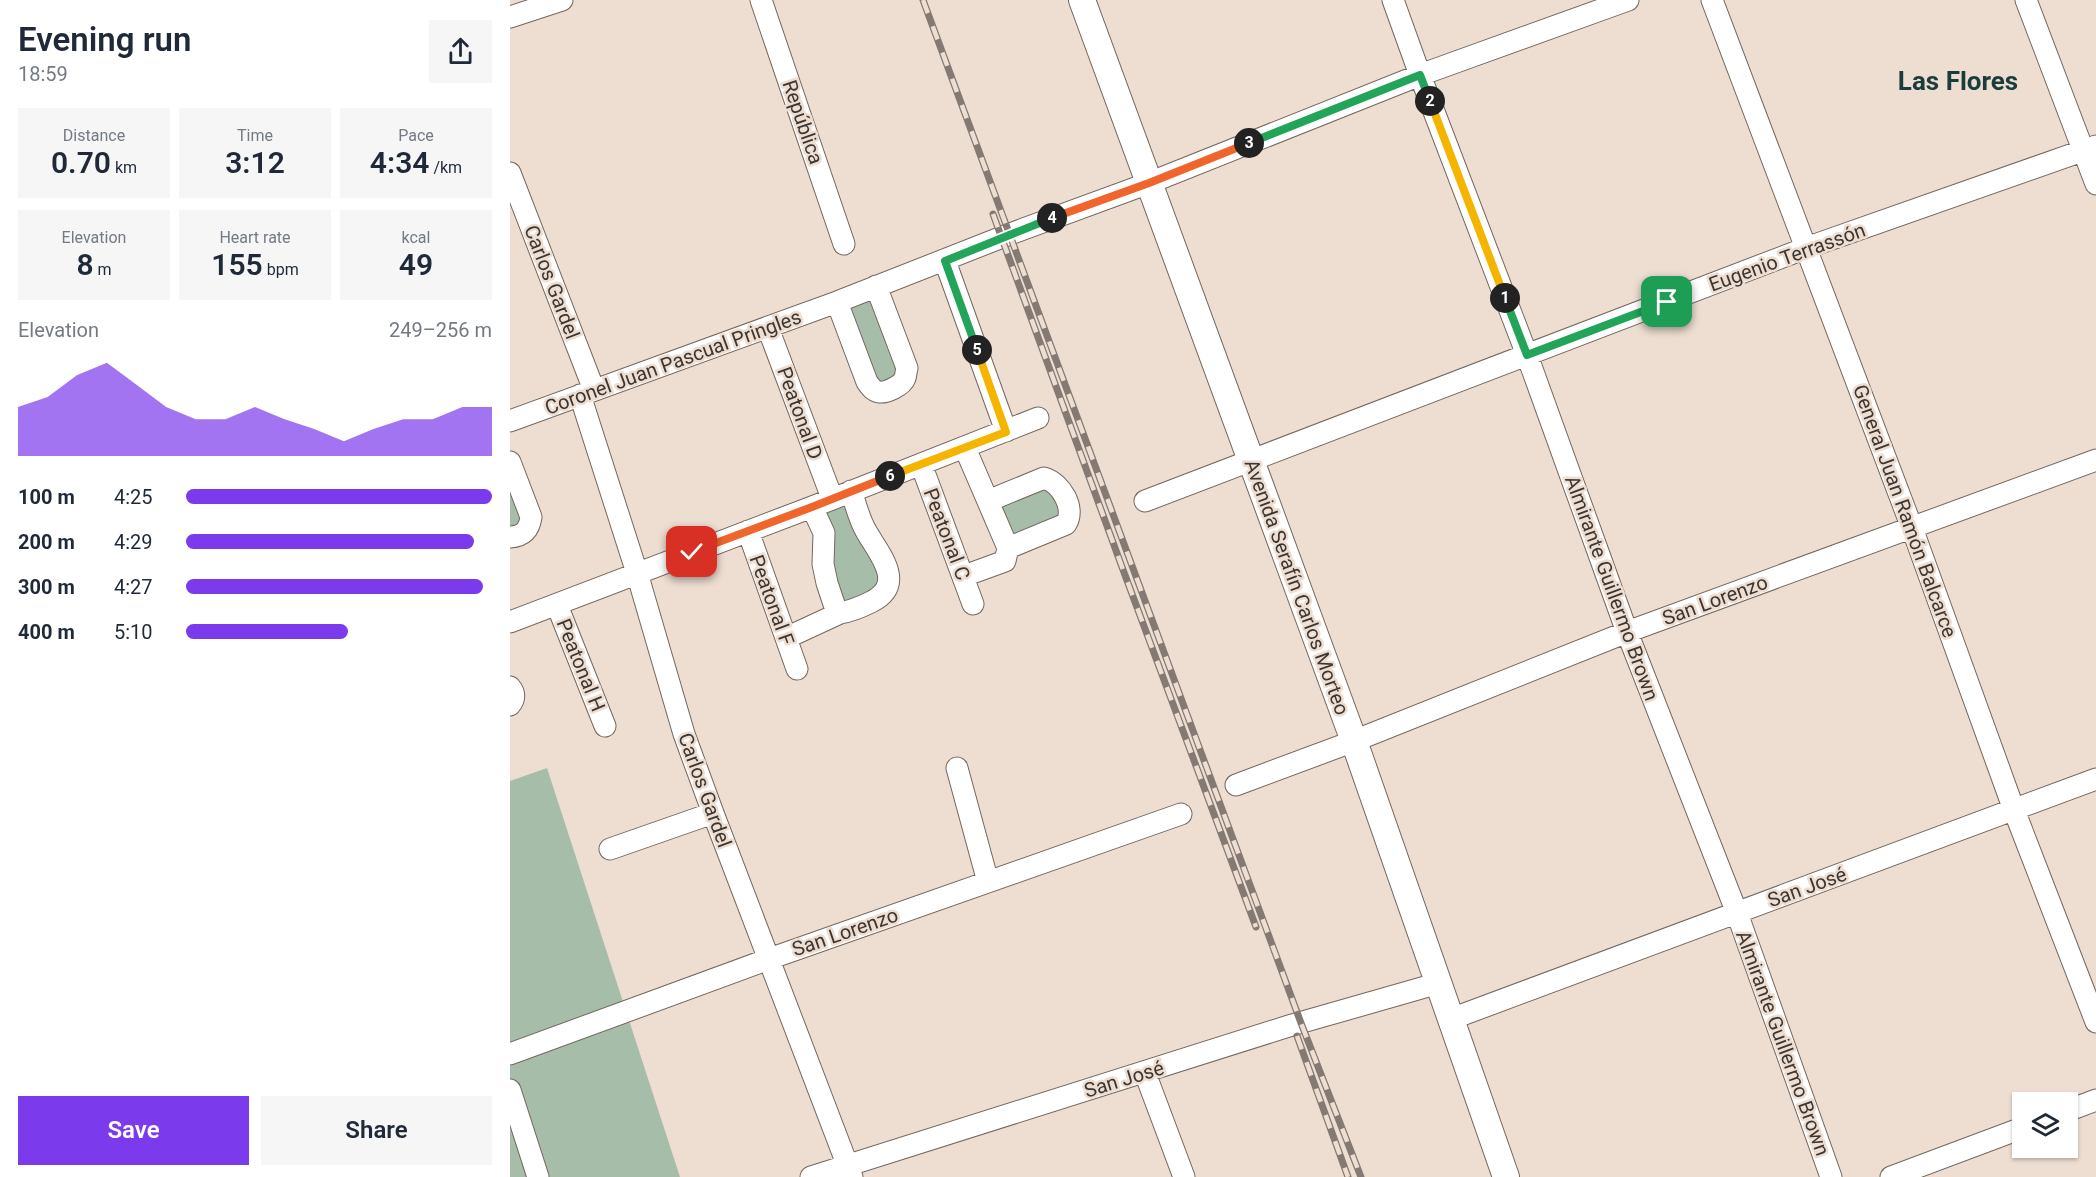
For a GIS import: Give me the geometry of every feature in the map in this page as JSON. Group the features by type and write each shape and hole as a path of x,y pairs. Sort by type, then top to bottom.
{"main road":[{"name":"Avenida Serafín Carlos Morteo","path":"1082,0 1354,741 1506,1177"}],"street":[{"path":"510,17 562,0"},
{"name":"República","path":"761,0 844,244"},
{"name":"Almirante Guillermo Brown","path":"1393,0 1527,355 1627,632 1737,913 1831,1177"},
{"name":"Coronel Juan Pascual Pringles","path":"510,422 945,261 1420,75 1628,0"},
{"name":"General Juan Ramón Balcarce","path":"1712,0 1912,528 2014,810 2096,1022"},
{"path":"2026,0 2090,149 2096,184"},
{"name":"Eugenio Terrassón","path":"1145,501 1806,248 2090,149"},
{"name":"Carlos Gardel","path":"510,173 587,393 684,734 850,1171"},
{"path":"945,261 1006,432"},
{"path":"837,302 867,382 879,392 892,388 902,383 907,368 876,286"},
{"name":"Peatonal D","path":"768,328 842,495 882,555 889,581 888,590 880,597 852,611 840,613"},
{"path":"510,622 1038,418"},
{"path":"964,576 1005,561 1008,548 965,447"},
{"name":"San Lorenzo","path":"1236,785 1354,741 1627,632 2096,460"},
{"path":"510,462 531,518 530,525 524,533 510,537"},
{"name":"Peatonal C","path":"921,464 974,604"},
{"path":"988,501 1044,478 1051,480 1066,500 1070,511 1070,519 1066,524 1008,548"},
{"path":"786,638 840,613 835,607 823,564 824,533 812,507"},
{"name":"Peatonal F","path":"748,531 797,669"},
{"name":"Peatonal H","path":"557,605 605,726"},
{"path":"510,687 514,692 514,697 510,705"},
{"path":"957,768 988,882"},
{"name":"San José","path":"1451,1019 2096,779"},
{"path":"610,849 713,813"},
{"name":"San Lorenzo","path":"510,1054 769,959 1182,814"},
{"name":"San José","path":"811,1177 850,1171 1293,1025 1439,983"},
{"path":"1145,1073 1184,1177"},
{"path":"510,1090 538,1177"},
{"path":"2078,1107 2096,1100"},
{"path":"1891,1177 2012,1132"}],"green space":[{"path":"873,296 899,367 891,383 876,381 844,307"},
{"path":"510,479 527,518 510,531"},
{"path":"1041,485 1054,488 1062,516 1011,540 996,505"},
{"path":"847,503 869,546 881,583 872,596 844,603 839,598 824,508"},
{"path":"547,768 680,1177 510,1177 510,781"}],"railway":[{"path":"923,0 1301,1023 1361,1177"},
{"path":"993,214 1256,927"},
{"path":"1297,1036 1348,1177"}],"district":[{"name":"Las Flores","path":"1958,81"}],"route":[{"path":"692,552 1006,432 945,261 1420,75 1527,355 1667,302"}]}
